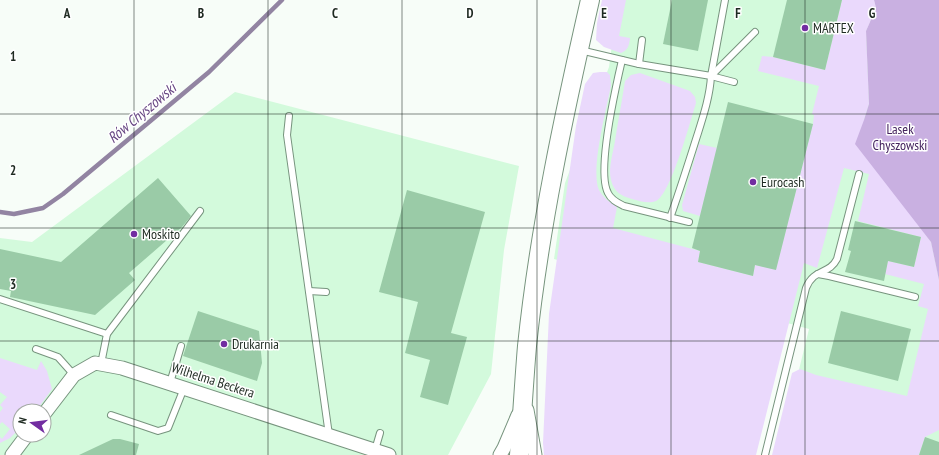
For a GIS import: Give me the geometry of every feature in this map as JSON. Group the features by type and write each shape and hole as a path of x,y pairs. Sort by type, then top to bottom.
{"main road":[{"path":"519,455 527,345 535,284 552,180 578,50 590,0"}],"street":[{"name":"Wilhelma Beckera","path":"52,404 74,375 95,363 122,368 170,383 389,455"},
{"path":"500,455 516,422 523,394"},
{"path":"523,394 535,455"},
{"path":"12,455 22,443"}],"lane":[{"path":"670,218 705,109 725,0"},
{"path":"711,76 755,32"},
{"path":"639,64 642,40"},
{"path":"578,50 639,64 711,76 734,82"},
{"path":"622,60 612,107 605,161 604,174 608,193 616,202 624,206 690,222"},
{"path":"289,116 287,135 329,435"},
{"path":"765,455 808,282 816,274 831,267 838,258 859,174"},
{"path":"101,364 107,334 200,211"},
{"path":"816,274 915,297"},
{"path":"309,290 326,292"},
{"path":"0,299 107,334"},
{"path":"170,383 181,346"},
{"path":"36,349 58,357 74,375"},
{"path":"111,415 158,431 168,428 184,388"},
{"path":"375,450 380,433"}],"shaded area":[{"path":"602,0 626,0 619,36 630,38 628,47 621,53 604,47 596,40 597,23"},
{"path":"618,0 874,0 866,31 869,104 911,214 931,242 939,280 939,455 778,455 809,329 554,259 565,183 609,67"},
{"path":"842,0 874,0 876,8 866,31 869,104 864,120 911,214 931,242 939,280 939,430 925,437 919,455 772,455 792,373 800,369 816,375 907,396 928,309 918,306 924,284 885,274 888,261 914,267 921,237 858,221 869,174 844,168 817,268 804,263 756,455 544,455 543,443 549,314 576,126 585,84 593,73 607,72 610,75 611,85 598,154 597,181 601,193 609,202 617,207 613,228 700,251 698,262 753,276 755,265 776,269 813,124 814,115 812,114 819,86 758,71 762,56 773,57 825,70"},
{"path":"640,73 690,91 695,97 696,103 685,141 668,185 662,196 656,201 650,202 638,201 621,195 614,188 610,175 611,160 625,81 631,75"},
{"path":"235,92 519,166 504,250 491,374 448,455 0,455 0,238 32,242"},
{"path":"699,144 717,148 700,216 683,211 682,205"},
{"path":"0,358 37,370 41,361 47,371 52,389 42,403 12,403 12,436 0,443 0,437 2,439 10,429 2,422 0,424 0,412 3,408 0,405 7,397 0,392"}],"green space":[{"name":"Lasek Chyszowski","path":"874,0 939,0 939,280 931,242 855,144 869,104 866,31 876,8"}],"building":[{"path":"672,0 708,0 698,51 663,44"},
{"path":"787,0 842,0 825,70 773,57"},
{"name":"Eurocash","path":"728,102 813,124 776,270 755,265 753,276 698,262 700,251 692,248"},
{"name":"Moskito","path":"158,178 191,216 182,227 129,273 135,280 95,315 10,297 11,291 0,289 0,249 61,262"},
{"path":"407,190 485,212 451,333 467,337 448,405 420,397 430,360 405,353 418,302 379,292"},
{"path":"855,221 921,237 914,267 888,261 884,281 845,272 851,251 848,250"},
{"name":"Drukarnia","path":"198,311 259,331 262,363 257,381 183,356"},
{"path":"841,311 911,329 898,381 828,363"},
{"path":"925,437 939,442 939,455 919,455"},
{"path":"113,439 120,439 139,444 136,455 79,455"}],"waterway":[{"name":"Rów Chyszowski","path":"0,212 14,214 43,208 63,194 209,72 282,0"}],"place":[{"name":"MARTEX","path":"805,28"},
{"name":"Eurocash","path":"753,182"},
{"name":"Moskito","path":"134,234"},
{"name":"Drukarnia","path":"224,344"}]}
